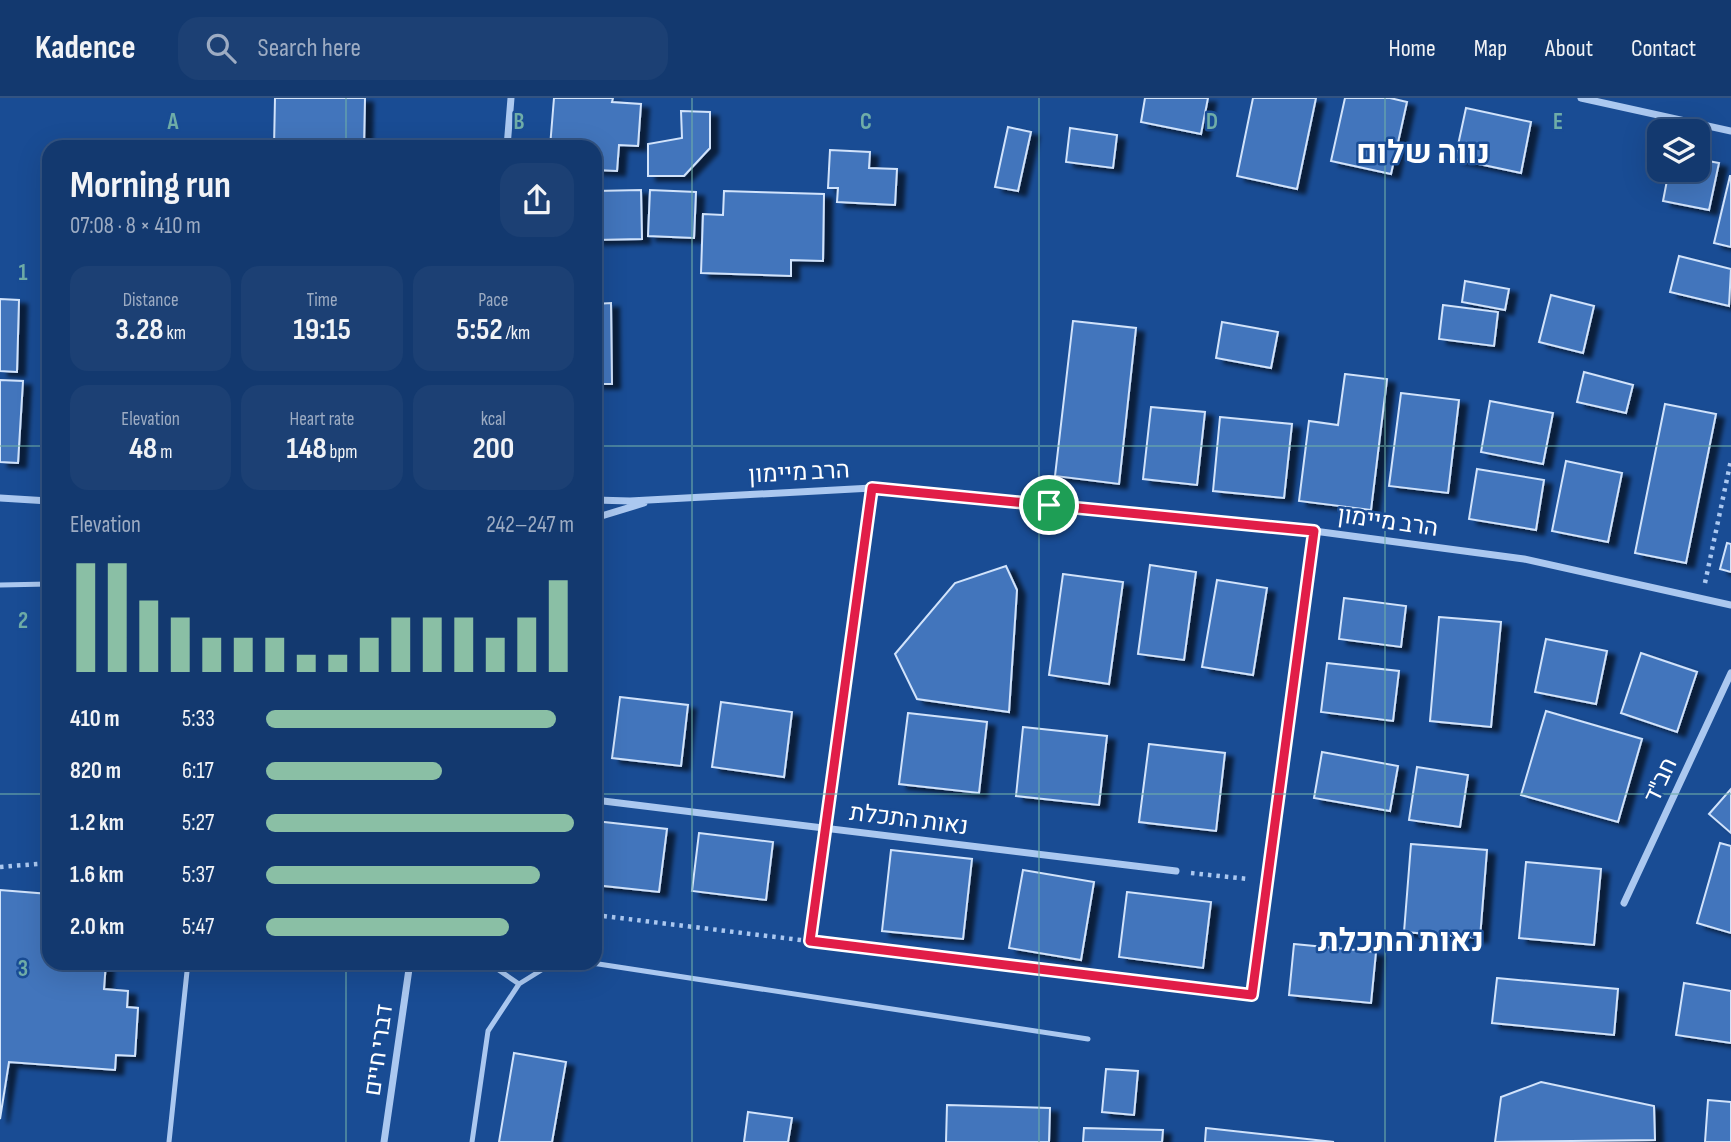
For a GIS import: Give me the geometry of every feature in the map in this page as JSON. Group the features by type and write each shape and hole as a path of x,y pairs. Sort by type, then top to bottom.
{"street":[{"path":"508,140 511,98"},
{"path":"1581,98 1731,131"},
{"path":"825,828 872,488"},
{"name":"הרב מיימון","path":"602,500 872,488 1314,531 1524,559 1731,605"},
{"path":"0,498 42,501"},
{"name":"הרב מיימון","path":"602,516 658,499"},
{"path":"1266,882 1314,531"},
{"name":"חב\"ד","path":"1623,903 1731,673"},
{"name":"נאות התכלת","path":"602,801 1176,871"},
{"name":"דברי חיים","path":"384,1142 409,970"}],"lane":[{"path":"0,585 42,584"},
{"path":"602,965 1088,1039"},
{"path":"169,1142 187,970"},
{"path":"499,970 519,984"},
{"path":"472,1142 488,1031 519,984 542,970"}],"path":[{"path":"1702,598 1731,460"},
{"path":"810,941 825,828"},
{"path":"0,867 42,864"},
{"path":"602,916 1252,995 1266,882 1176,871"}],"building":[{"path":"275,98 365,98 364,140 274,140"},
{"path":"554,98 613,98 612,102 641,104 638,146 619,145 617,171 602,170 602,140 551,140"},
{"path":"1145,98 1208,98 1201,134 1141,122"},
{"path":"1253,98 1316,98 1297,189 1237,176"},
{"path":"1345,98 1390,98 1407,102 1391,174 1331,161"},
{"path":"1466,108 1531,122 1521,173 1455,159"},
{"path":"681,111 710,112 710,148 684,176 648,176 648,144 682,138"},
{"path":"1008,127 1031,132 1018,191 995,187"},
{"path":"1070,128 1117,135 1113,168 1066,162"},
{"path":"830,150 870,152 869,168 897,169 895,205 837,202 838,188 828,188"},
{"path":"1710,161 1719,163 1709,210 1663,201 1667,182 1710,182"},
{"path":"1731,176 1731,247 1714,243"},
{"path":"641,190 642,239 602,240 602,191"},
{"path":"650,190 696,192 694,238 648,236"},
{"path":"724,191 824,194 823,261 791,260 791,276 701,273 703,214 723,215"},
{"path":"1679,256 1731,269 1729,306 1670,292"},
{"path":"1465,281 1509,289 1505,310 1462,302"},
{"path":"1551,295 1594,306 1583,353 1539,342"},
{"path":"0,299 19,300 17,372 0,371"},
{"path":"611,303 612,384 602,384 602,304"},
{"path":"1443,305 1498,312 1494,346 1439,339"},
{"path":"1073,321 1136,328 1119,484 1055,476"},
{"path":"1222,322 1278,332 1271,368 1216,358"},
{"path":"1584,372 1633,385 1626,413 1577,402"},
{"path":"1345,374 1387,379 1371,510 1299,501 1309,421 1338,425"},
{"path":"0,380 23,381 18,463 0,462"},
{"path":"1401,393 1459,400 1448,493 1389,486"},
{"path":"1490,401 1553,413 1543,464 1481,452"},
{"path":"1665,404 1716,414 1686,563 1635,553"},
{"path":"1151,407 1205,412 1197,485 1143,479"},
{"path":"1220,417 1292,424 1284,498 1213,491"},
{"path":"1566,461 1622,473 1608,542 1552,531"},
{"path":"1477,469 1544,480 1536,530 1469,519"},
{"path":"1727,543 1731,544 1731,572 1720,569"},
{"path":"1150,565 1196,572 1184,660 1138,654"},
{"path":"1006,566 1017,590 1009,712 917,699 895,654 955,583"},
{"path":"1063,574 1123,582 1109,684 1049,675"},
{"path":"1217,580 1267,588 1253,675 1202,667"},
{"path":"1344,598 1406,606 1401,647 1339,639"},
{"path":"1439,617 1501,622 1491,727 1430,721"},
{"path":"1546,639 1607,651 1596,704 1535,692"},
{"path":"1641,653 1697,672 1677,732 1621,713"},
{"path":"1327,663 1399,671 1393,721 1321,712"},
{"path":"620,697 688,705 681,766 612,758"},
{"path":"721,702 792,712 784,777 712,767"},
{"path":"1546,711 1642,739 1618,822 1521,795"},
{"path":"908,713 987,722 979,793 899,784"},
{"path":"1023,727 1107,736 1099,805 1016,796"},
{"path":"1149,744 1225,753 1216,831 1139,822"},
{"path":"1322,752 1398,766 1390,811 1314,798"},
{"path":"1417,767 1468,775 1460,827 1409,820"},
{"path":"1731,789 1731,833 1709,814"},
{"path":"602,822 667,829 659,892 602,886"},
{"path":"699,833 773,842 766,900 692,891"},
{"path":"1720,843 1731,846 1731,933 1697,923"},
{"path":"1411,844 1487,850 1480,938 1404,932"},
{"path":"891,850 972,859 963,939 882,931"},
{"path":"1526,862 1601,869 1594,945 1519,938"},
{"path":"1023,870 1094,882 1081,960 1009,948"},
{"path":"0,890 42,893 42,970 105,970 104,989 128,991 127,1007 138,1008 135,1056 116,1055 115,1070 9,1062 0,1119"},
{"path":"1127,892 1211,902 1203,968 1119,957"},
{"path":"1294,944 1376,952 1371,1003 1289,995"},
{"path":"1497,978 1618,989 1614,1035 1492,1023"},
{"path":"1684,983 1731,991 1731,1043 1676,1035"},
{"path":"514,1053 566,1062 552,1142 499,1142"},
{"path":"1106,1069 1138,1071 1134,1115 1102,1112"},
{"path":"1541,1082 1654,1106 1655,1140 1495,1142 1501,1097"},
{"path":"1708,1100 1731,1102 1731,1142 1705,1142"},
{"path":"947,1105 1050,1108 1049,1142 946,1142"},
{"path":"748,1112 792,1118 788,1142 744,1142"},
{"path":"1084,1128 1163,1130 1162,1142 1083,1142"},
{"path":"1206,1128 1334,1142 1205,1142"}],"district":[{"name":"נווה שלום","path":"1423,152"},
{"name":"נאות התכלת","path":"1401,940"}],"route":[{"path":"872,488 1049,505 1314,531 1252,995 810,941 872,488"}]}
